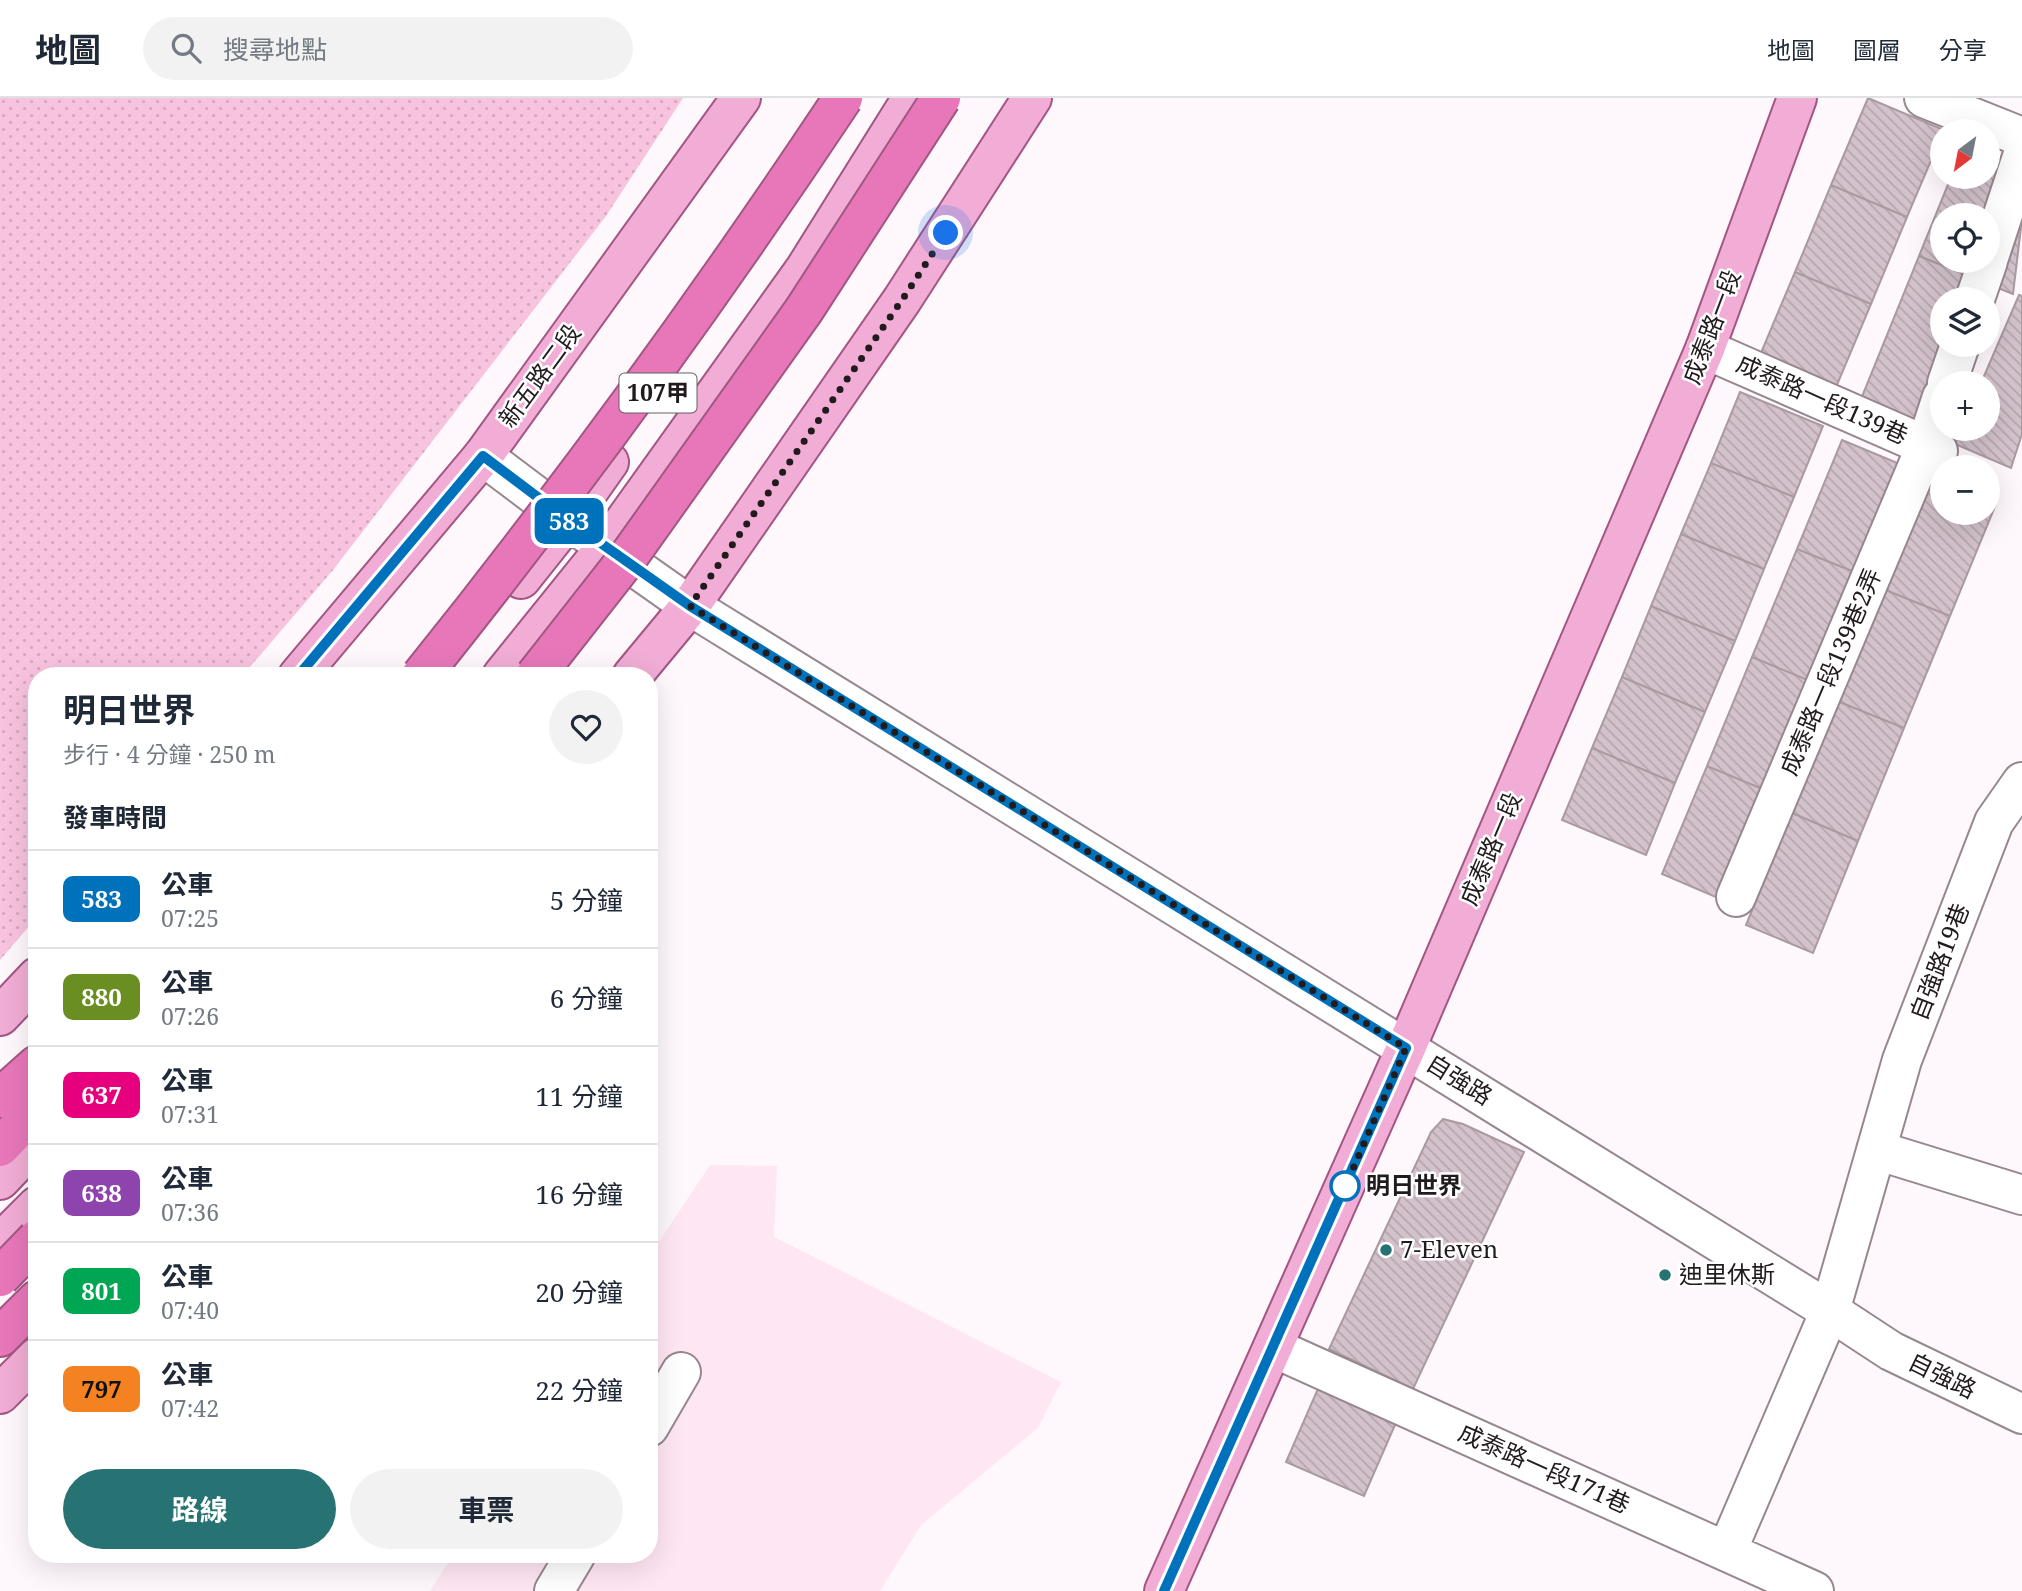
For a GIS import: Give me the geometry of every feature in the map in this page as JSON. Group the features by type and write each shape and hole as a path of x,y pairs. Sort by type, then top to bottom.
{"highway":[{"path":"428,667 552,510 666,353 843,98"},
{"path":"542,667 626,560 804,310 941,98"},
{"path":"0,1098 28,1073"},
{"path":"0,1147 28,1117"},
{"path":"0,1278 28,1248"},
{"path":"0,1337 28,1309"}],"main road":[{"name":"新五路二段","path":"306,667 483,456 741,98"},
{"name":"107甲","path":"450,667 568,520 764,243 855,98"},
{"name":"107甲","path":"509,667 606,547 804,270 912,98"},
{"path":"639,667 690,606 902,300 1032,98"},
{"name":"成泰路一段","path":"1164,1591 1406,1048 1705,349 1797,98"},
{"path":"0,1016 28,986"},
{"path":"0,1180 28,1150"},
{"path":"0,1243 28,1215"},
{"path":"0,1264 28,1245"},
{"path":"0,1394 28,1366"}],"street":[{"path":"1924,98 2022,136"},
{"path":"2000,224 2022,158"},
{"name":"成泰路一段139巷","path":"1705,349 1932,448"},
{"name":"成泰路一段139巷2弄","path":"1736,897 1933,441"},
{"name":"自強路","path":"483,456 690,606 1891,1351 2022,1414"},
{"name":"自強路19巷","path":"1727,1551 1830,1311 1902,1060 1994,822 2022,782"},
{"path":"1876,1150 2022,1195"},
{"name":"成泰路一段171巷","path":"1274,1348 1814,1591"},
{"path":"658,1412 681,1373"},
{"path":"554,1591 571,1563"}],"shaded area":[{"path":"0,98 683,98 606,216 333,570 250,667 28,667 28,927 0,960"},
{"path":"710,1165 777,1166 774,1237 1061,1382 1038,1428 921,1525 880,1591 430,1591 448,1563 658,1563 658,1243"}],"building":[{"path":"1868,98 1930,124 1930,163 1907,217 1831,185"},
{"path":"2000,167 2022,176 2022,219 2013,294 1961,273 2000,273 2000,203 1940,203 1946,189 2000,189"},
{"path":"1831,185 1907,217 1871,304 1795,272"},
{"path":"1930,229 1930,260 1919,256"},
{"path":"1919,256 1930,260 1930,273 1962,273 1984,282 1982,287 1930,287 1930,357 1939,357 1937,371 1930,371 1930,402 1924,431 1859,404"},
{"path":"1795,272 1871,304 1834,392 1758,360"},
{"path":"2019,295 2022,296 2022,434 2011,468 2000,463 2000,455 1981,455 1955,444 1956,441 2000,441 2000,371 1986,371 1992,357 2000,357 2000,339"},
{"path":"1740,392 1823,426 1794,497 1711,463"},
{"path":"1842,440 1912,469 1867,577 1797,549"},
{"path":"1711,463 1794,497 1764,569 1681,534"},
{"path":"1929,477 1930,525 1987,525 1950,616 1883,589"},
{"path":"1681,534 1764,569 1735,641 1651,606"},
{"path":"1797,549 1867,577 1822,686 1752,657"},
{"path":"1883,589 1950,616 1904,728 1837,701"},
{"path":"1651,606 1735,641 1705,712 1622,677"},
{"path":"1752,657 1822,686 1777,795 1707,766"},
{"path":"1622,677 1705,712 1675,783 1592,748"},
{"path":"1837,701 1904,728 1858,841 1792,813"},
{"path":"1592,748 1675,783 1646,855 1562,820"},
{"path":"1707,766 1777,795 1732,904 1662,874"},
{"path":"1792,813 1858,841 1813,953 1746,925"},
{"path":"1443,1119 1463,1124 1524,1152 1413,1389 1329,1349 1431,1132"},
{"path":"1320,1384 1398,1418 1364,1496 1286,1462"}],"bus line":[{"name":"583","path":"306,667 483,456 690,606 1406,1048 1164,1591"}],"place":[{"name":"明日世界","path":"1345,1186"},
{"name":"7-Eleven","path":"1386,1250"},
{"name":"迪里休斯","path":"1665,1275"}],"route":[{"path":"946,233 690,606 1406,1048 1340,1198 1345,1186"}]}
